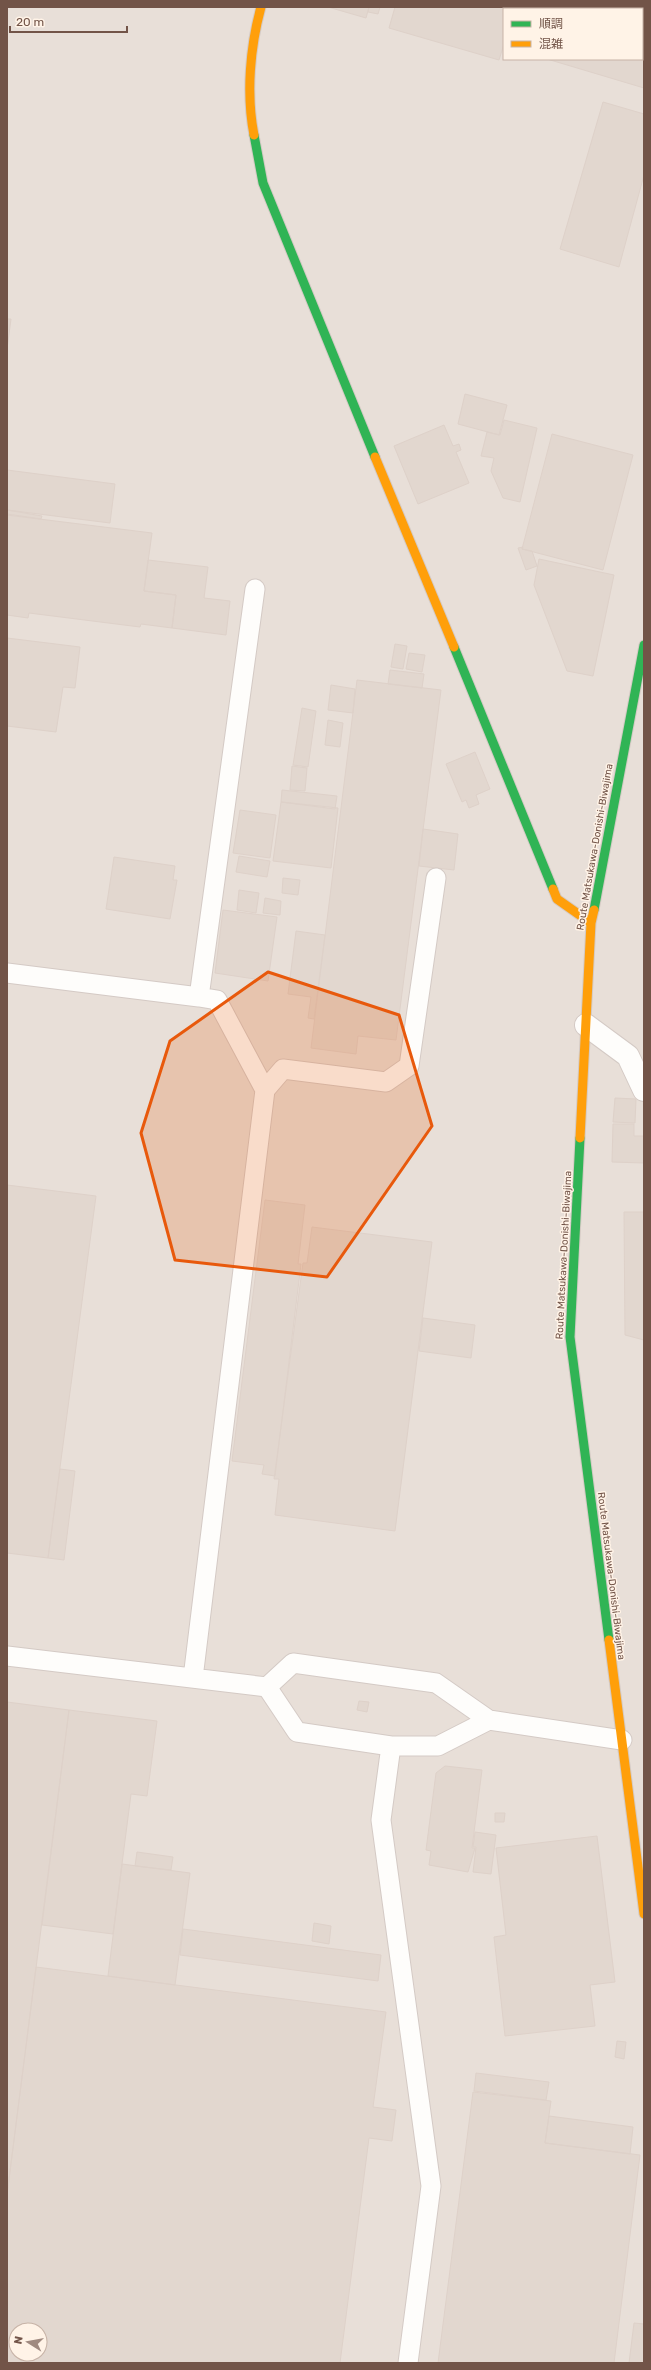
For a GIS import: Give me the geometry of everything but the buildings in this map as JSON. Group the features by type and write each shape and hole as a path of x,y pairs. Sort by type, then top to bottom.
{"main road":[{"path":"261,7 256,26 249,109 263,183 557,899 591,923"},
{"name":"Route Matsukawa-Donishi-Biwajima","path":"644,645 591,923 570,1337 644,1914"}],"street":[{"path":"586,1025 628,1056 644,1090"}],"lane":[{"path":"199,997 255,590"},
{"path":"194,1678 265,1090 283,1069 386,1082 409,1066 436,878"},
{"path":"7,974 216,1000 265,1090"},
{"path":"7,1656 267,1688 297,1732 391,1746 438,1746 489,1720"},
{"path":"267,1688 293,1663 436,1683 489,1720 622,1740"},
{"path":"391,1746 381,1820 432,2186 408,2363"}],"highlighted area":[{"path":"268,972 399,1015 432,1126 327,1277 175,1260 141,1133 170,1041"}],"shaded area":[{"path":"7,7 644,7 644,2363 7,2363"}],"traffic: fast":[{"path":"254,135 263,183 375,457"},
{"path":"594,910 644,645"},
{"path":"454,647 553,889"},
{"path":"580,1138 570,1337 609,1640"}],"traffic: slow":[{"path":"254,135 250,103 250,71 254,38 261,7"},
{"path":"375,457 454,647"},
{"path":"553,889 557,899 591,923"},
{"path":"580,1138 591,923 594,910"},
{"path":"609,1640 644,1914"}]}
